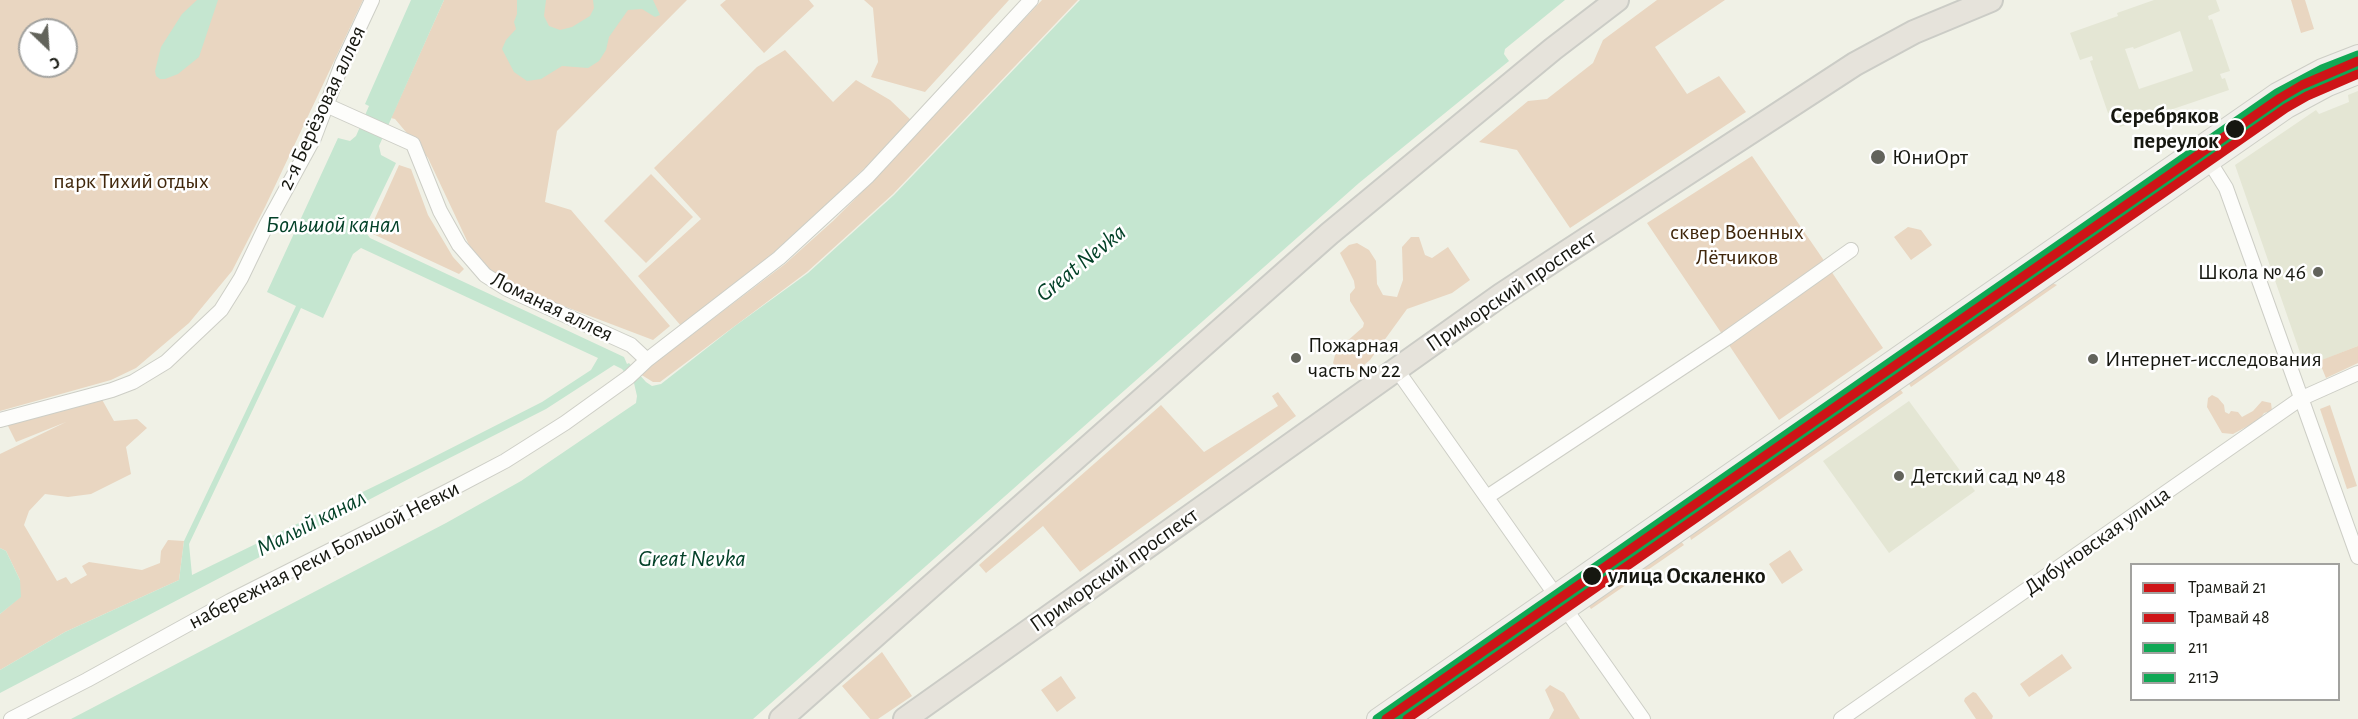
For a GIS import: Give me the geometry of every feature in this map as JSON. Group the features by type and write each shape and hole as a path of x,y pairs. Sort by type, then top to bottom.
{"main road":[{"path":"781,719 1329,234 1617,0"},
{"name":"Приморский проспект","path":"905,719 1397,369 1556,259 1855,64 1914,32 1990,0"},
{"path":"1377,719 1561,602 2205,154 2290,85 2358,55"},
{"path":"2205,154 2308,96 2358,74"},
{"path":"1409,719 1561,602"},
{"path":"807,719 812,702 821,685"}],"street":[{"name":"2-я Берёзовая аллея","path":"0,420 112,390 133,382 166,362 221,310 241,278 267,224 314,138 342,64 372,0"},
{"name":"набережная реки Большой Невки","path":"11,719 231,601 505,461 565,423 632,374 779,258 828,214 918,124 1031,0"},
{"name":"Ломаная аллея","path":"326,105 412,144 440,211 459,245 485,275 507,290 631,345 647,360"},
{"path":"2205,154 2226,188 2358,557"},
{"path":"1487,497 1727,338 1851,250"},
{"path":"1397,369 1643,719"},
{"name":"Дибуновская улица","path":"1841,719 2300,399 2358,373"}],"shaded area":[{"path":"2154,0 2216,0 2220,11 2208,16 2209,20 2212,19 2230,71 2220,74 2222,79 2225,78 2229,90 2120,127 2116,116 2120,115 2118,109 2108,113 2090,61 2093,60 2092,56 2080,60 2070,33 2118,16 2117,13","holes":["2180,31 2193,71 2139,89 2125,49 2133,47 2134,49"]},
{"path":"2358,91 2358,346 2305,367 2235,165 2316,110 2319,114 2349,102 2348,95"},
{"name":"Детский сад № 48","path":"1909,401 1975,491 1889,553 1823,461"}],"green space":[{"name":"парк Тихий отдых","path":"0,0 363,0 265,207 232,271 189,323 136,368 111,380 0,411"},
{"path":"444,0 687,0 557,131 545,202 571,210 670,326 653,340 532,294 478,264 428,158 395,119 391,118"},
{"path":"726,0 809,0 814,6 764,53 720,5"},
{"path":"864,0 1009,0 925,92 871,77 878,62 873,8"},
{"path":"1042,0 1078,0 893,194 807,272 660,382 653,382 640,374 785,264 833,221"},
{"path":"1657,0 1725,0 1655,47 1687,94 1719,76 1746,112 1570,228 1517,150 1479,142 1528,101 1547,99 1593,63 1603,40"},
{"path":"2291,0 2305,0 2314,29 2301,33"},
{"path":"785,50 833,102 856,80 890,100 913,122 787,242 682,327 638,276 701,219 654,168 757,67"},
{"name":"сквер Военных Лётчиков","path":"1752,156 1825,262 1724,337 1647,223"},
{"path":"399,165 411,169 428,215 453,257 464,269 459,274 373,234 371,227"},
{"path":"651,174 693,217 646,263 604,221"},
{"path":"1908,227 1921,230 1932,245 1911,260 1894,237"},
{"path":"1411,237 1419,237 1425,255 1432,258 1448,247 1470,280 1452,293 1407,309 1370,360 1353,374 1342,376 1333,363 1336,351 1363,327 1364,323 1350,301 1350,294 1355,288 1354,281 1340,253 1349,245 1357,243 1369,250 1376,261 1377,284 1383,295 1397,297 1403,280 1402,247"},
{"name":"сквер Военных Лётчиков","path":"1831,271 1883,348 1779,420 1729,345"},
{"path":"2052,283 2057,285 1911,387 1906,379"},
{"path":"2358,346 2358,363 2326,378 2319,361"},
{"path":"1897,385 1903,393 1691,540 1689,533"},
{"path":"1278,392 1296,416 1080,572 1043,526 986,573 979,565 1161,405 1204,452 1278,406 1272,396"},
{"path":"2212,395 2218,398 2224,405 2225,412 2229,414 2231,411 2238,412 2242,417 2253,411 2262,401 2271,403 2272,411 2264,413 2259,420 2233,434 2222,433 2207,407 2208,398"},
{"path":"100,396 114,421 137,419 147,428 126,447 131,474 91,494 68,497 45,494 29,511 24,525 57,581 66,577 71,584 87,575 82,566 89,562 142,570 160,563 161,551 168,540 184,541 179,580 65,632 0,670 0,614 20,597 20,580 6,551 0,548 0,454 66,422 16,442 6,422"},
{"path":"2330,405 2357,486 2347,489 2320,409"},
{"path":"1679,539 1684,545 1591,609 1586,602"},
{"path":"1790,550 1803,570 1782,584 1769,564"},
{"path":"882,652 912,696 878,719 870,719 842,686"},
{"path":"2062,654 2072,668 2029,697 2020,684"},
{"path":"1061,676 1076,698 1057,712 1041,690"},
{"path":"1550,685 1564,693 1580,719 1549,719 1554,710 1545,690"},
{"path":"1973,692 1993,716 1992,719 1976,719 1964,701"}],"water":[{"path":"197,0 218,0 199,57 178,74 160,79 156,76 155,71 161,47 182,14"},
{"name":"Great Nevka","path":"411,0 444,0 379,146 381,155 396,163 366,225 367,234 370,238 624,357 627,364 629,363 652,386 661,384 808,273 894,195 1080,0 1565,0 1505,49 1504,54 1509,61 1359,183 753,719 71,719 446,523 521,481 636,403 634,383 622,369 614,365 546,409 0,693 0,670 65,632 179,580 184,541 296,306 267,292 338,138 350,141 356,136 369,106 365,104","holes":["361,248 598,358 591,370 542,402 192,575 189,544 301,308 323,318 353,254"]},
{"path":"517,0 546,0 544,16 549,26 560,30 572,27 590,16 594,8 593,0 653,0 660,15 655,17 642,9 628,10 609,37 606,50 599,61 588,68 562,66 541,79 527,81 514,72 502,49 506,40 516,29 514,22 517,14"},
{"path":"0,548 6,551 20,580 21,597 0,614"}],"tram line":[{"name":"21","path":"1386,719 2280,98 2302,85 2358,61"},
{"name":"48","path":"1407,719 2286,108 2307,96 2358,74"}],"transit line":[{"name":"211","path":"1377,719 2277,93 2322,69 2358,55"},
{"name":"211Э","path":"1398,719 2283,103 2327,80 2358,68"}],"place":[{"name":"Серебряков переулок","path":"2235,129"},
{"name":"ЮниОрт","path":"1878,157"},
{"name":"Школа № 46","path":"2318,272"},
{"name":"Пожарная часть № 22","path":"1296,358"},
{"name":"Интернет-исследования","path":"2093,359"},
{"name":"Детский сад № 48","path":"1899,476"},
{"name":"улица Оскаленко","path":"1592,576"}],"water label":[{"name":"Большой канал","path":"333,225"},
{"name":"Малый канал","path":"311,523"}]}
